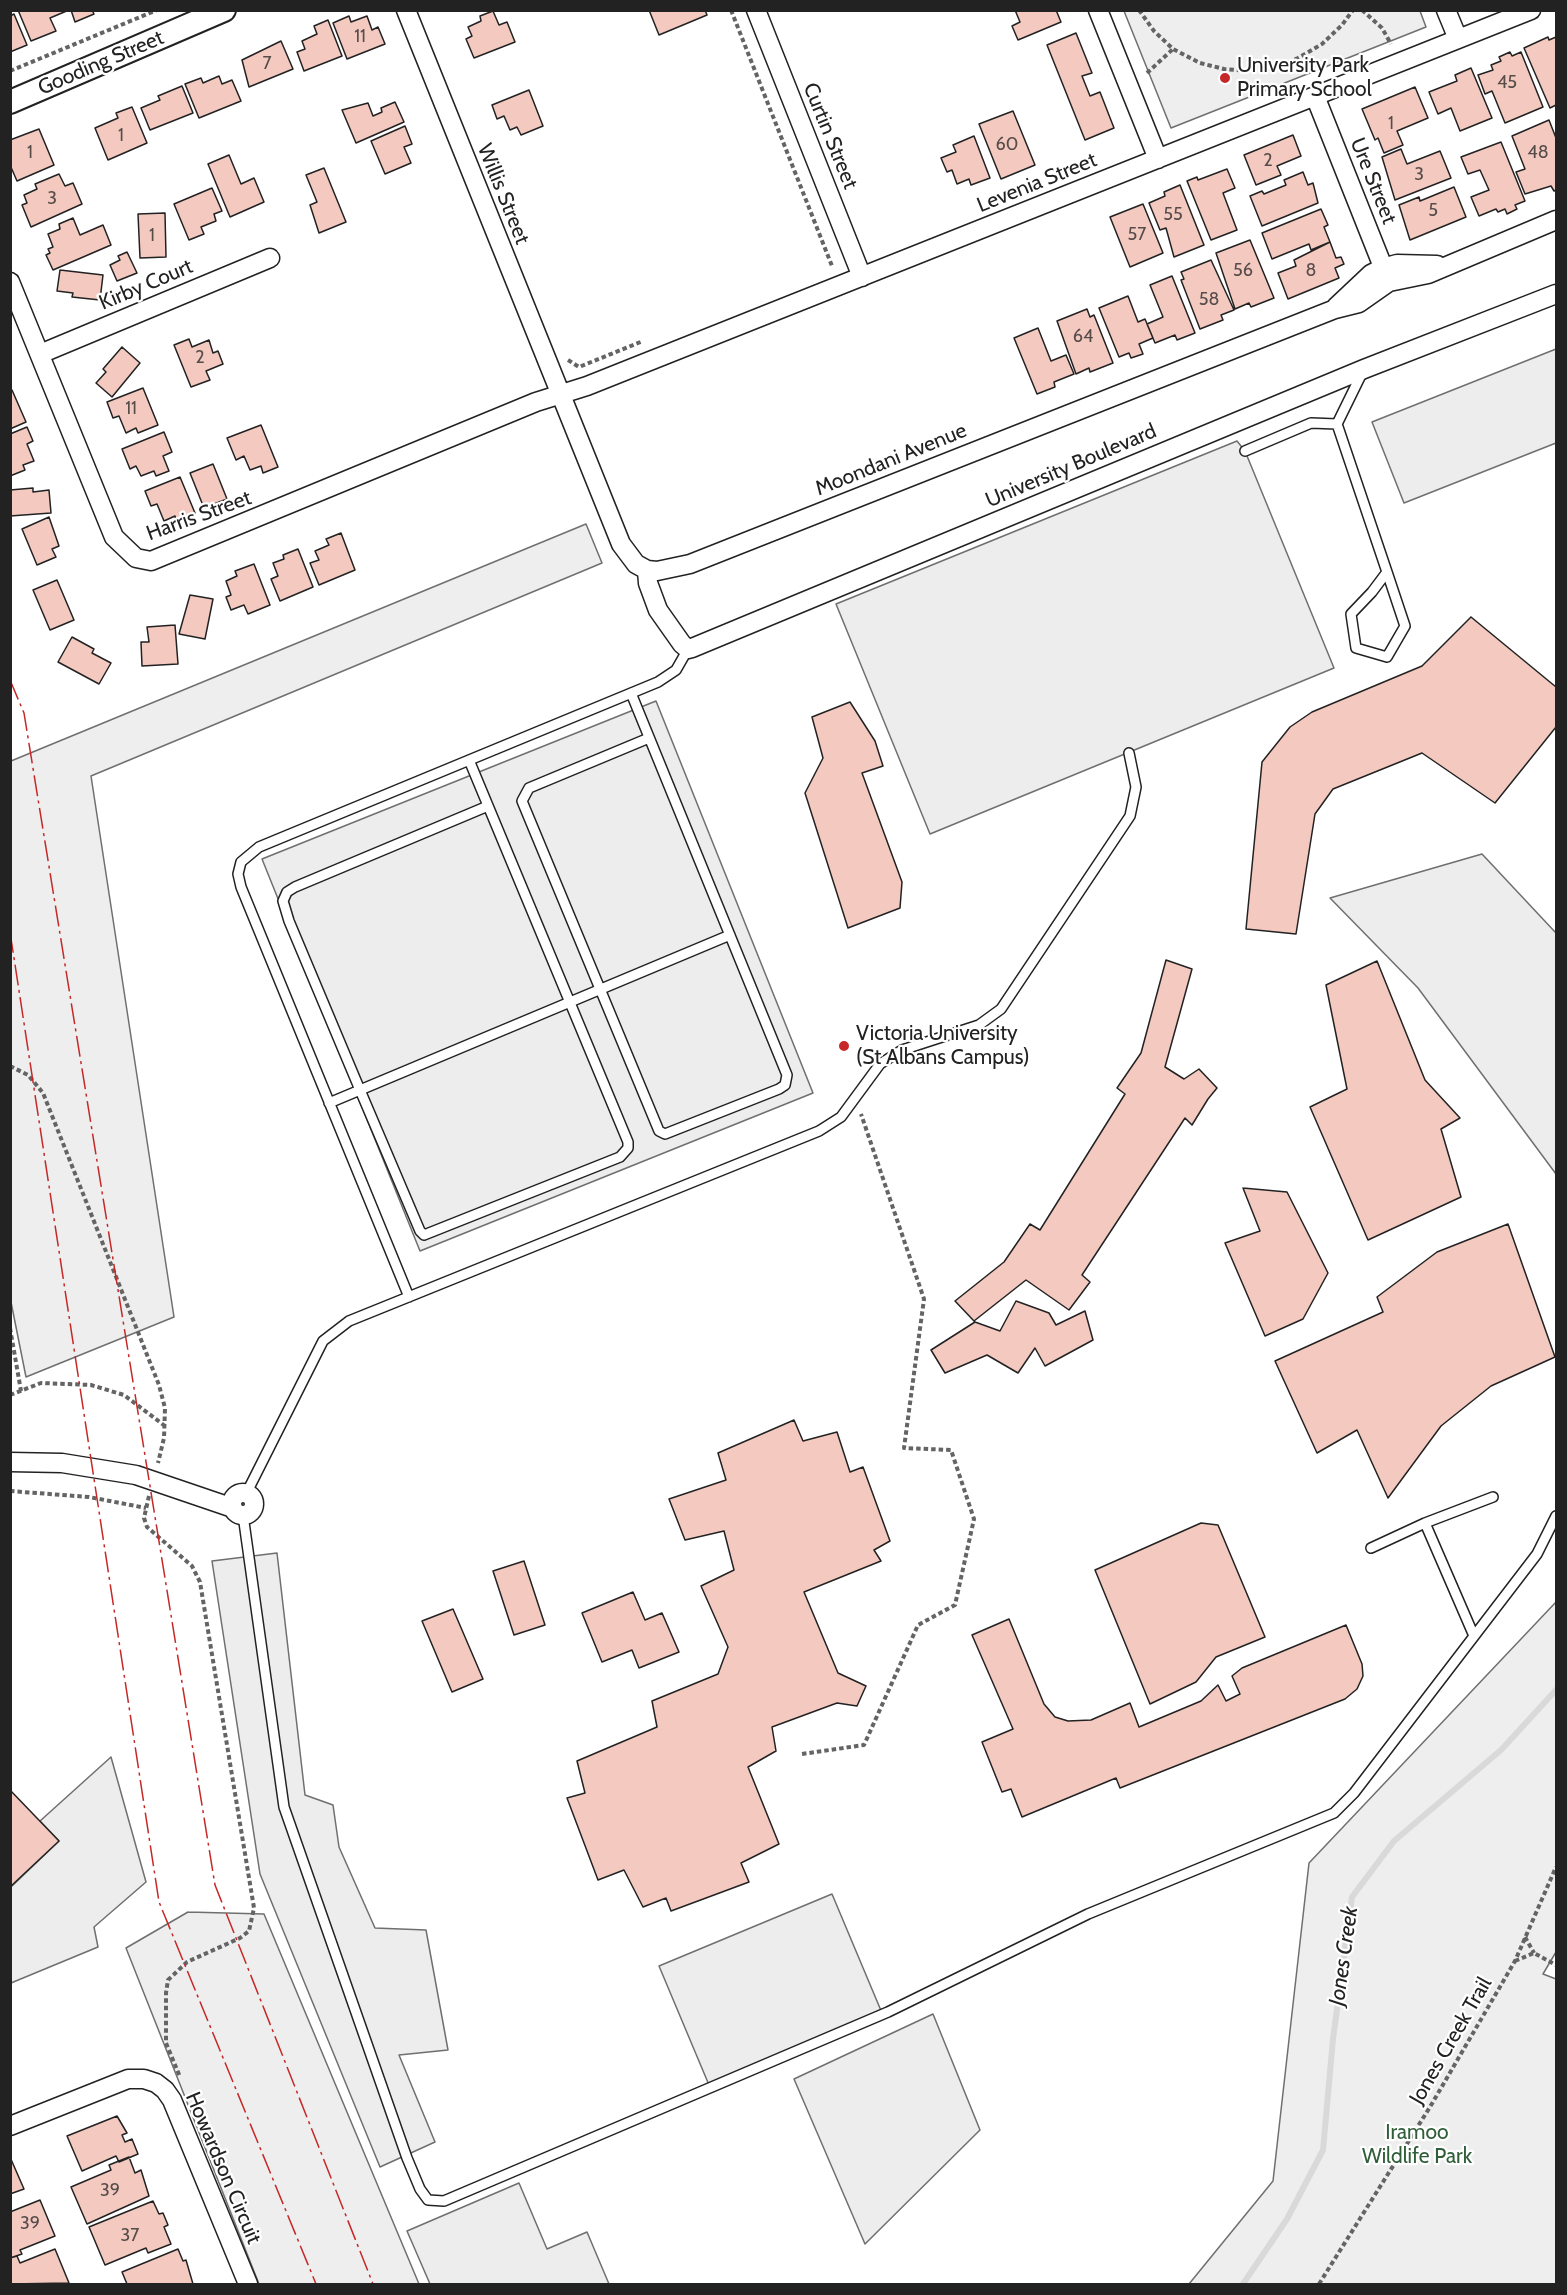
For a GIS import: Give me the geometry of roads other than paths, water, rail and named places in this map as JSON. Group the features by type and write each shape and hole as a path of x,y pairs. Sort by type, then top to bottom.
{"street":[{"name":"Willis Street","path":"406,10 559,395"},
{"name":"Curtin Street","path":"756,10 862,277"},
{"path":"1098,10 1158,159"},
{"path":"1446,10 1458,39"},
{"name":"Levenia Street","path":"559,395 862,277 1530,10"},
{"name":"Gooding Street","path":"10,102 211,13"},
{"name":"Ure Street","path":"1315,96 1386,275"},
{"name":"Moondani Avenue","path":"647,570 657,571 690,564 1335,309 1359,303 1386,275 1415,278 1557,220"},
{"name":"Kirby Court","path":"40,354 270,258"},
{"name":"Harris Street","path":"10,282 114,537 136,558 151,561 175,553 536,402 559,395"},
{"name":"University Boulevard","path":"688,649 1364,369 1557,294"},
{"path":"559,395 621,544 636,564 647,570 648,584 658,610 688,649"},
{"path":"10,1462 62,1463 136,1475 204,1498 239,1504"},
{"name":"Howardson Circuit","path":"10,2126 128,2079 144,2079 156,2083 172,2100 248,2284"}],"lane":[{"path":"1364,369 1336,424 1405,626 1387,657 1356,648 1351,614 1372,592 1386,572"},
{"path":"1245,451 1311,423 1336,424"},
{"path":"409,1297 240,887 238,874 241,862 259,847 670,675 688,649"},
{"path":"631,693 787,1075 784,1085 779,1089 665,1134 659,1131 522,801 523,795 529,788 649,738"},
{"path":"1129,753 1136,787 1130,816 1001,1009 979,1025 902,1050 880,1064 841,1117 819,1131 349,1321 323,1341 239,1504 284,1807 407,2158 420,2189 428,2200 444,2201 856,2026 1088,1914 1334,1813 1354,1793 1537,1554 1557,1516"},
{"path":"469,760 628,1142 628,1148 620,1157 424,1234 420,1231 289,921 284,896 295,887 488,806"},
{"path":"329,1103 730,935"},
{"path":"1371,1548 1425,1523 1493,1497"},
{"path":"1425,1523 1474,1636"}],"waterway":[{"name":"Jones Creek","path":"1243,2284 1287,2219 1323,2150 1333,2039 1352,1897 1394,1841 1501,1750 1556,1690"}],"place":[{"name":"University Park Primary School","path":"1225,78"},
{"name":"Victoria University (St Albans Campus)","path":"844,1046"}],"park label":[{"name":"Iramoo Wildlife Park","path":"1417,2145"}]}
